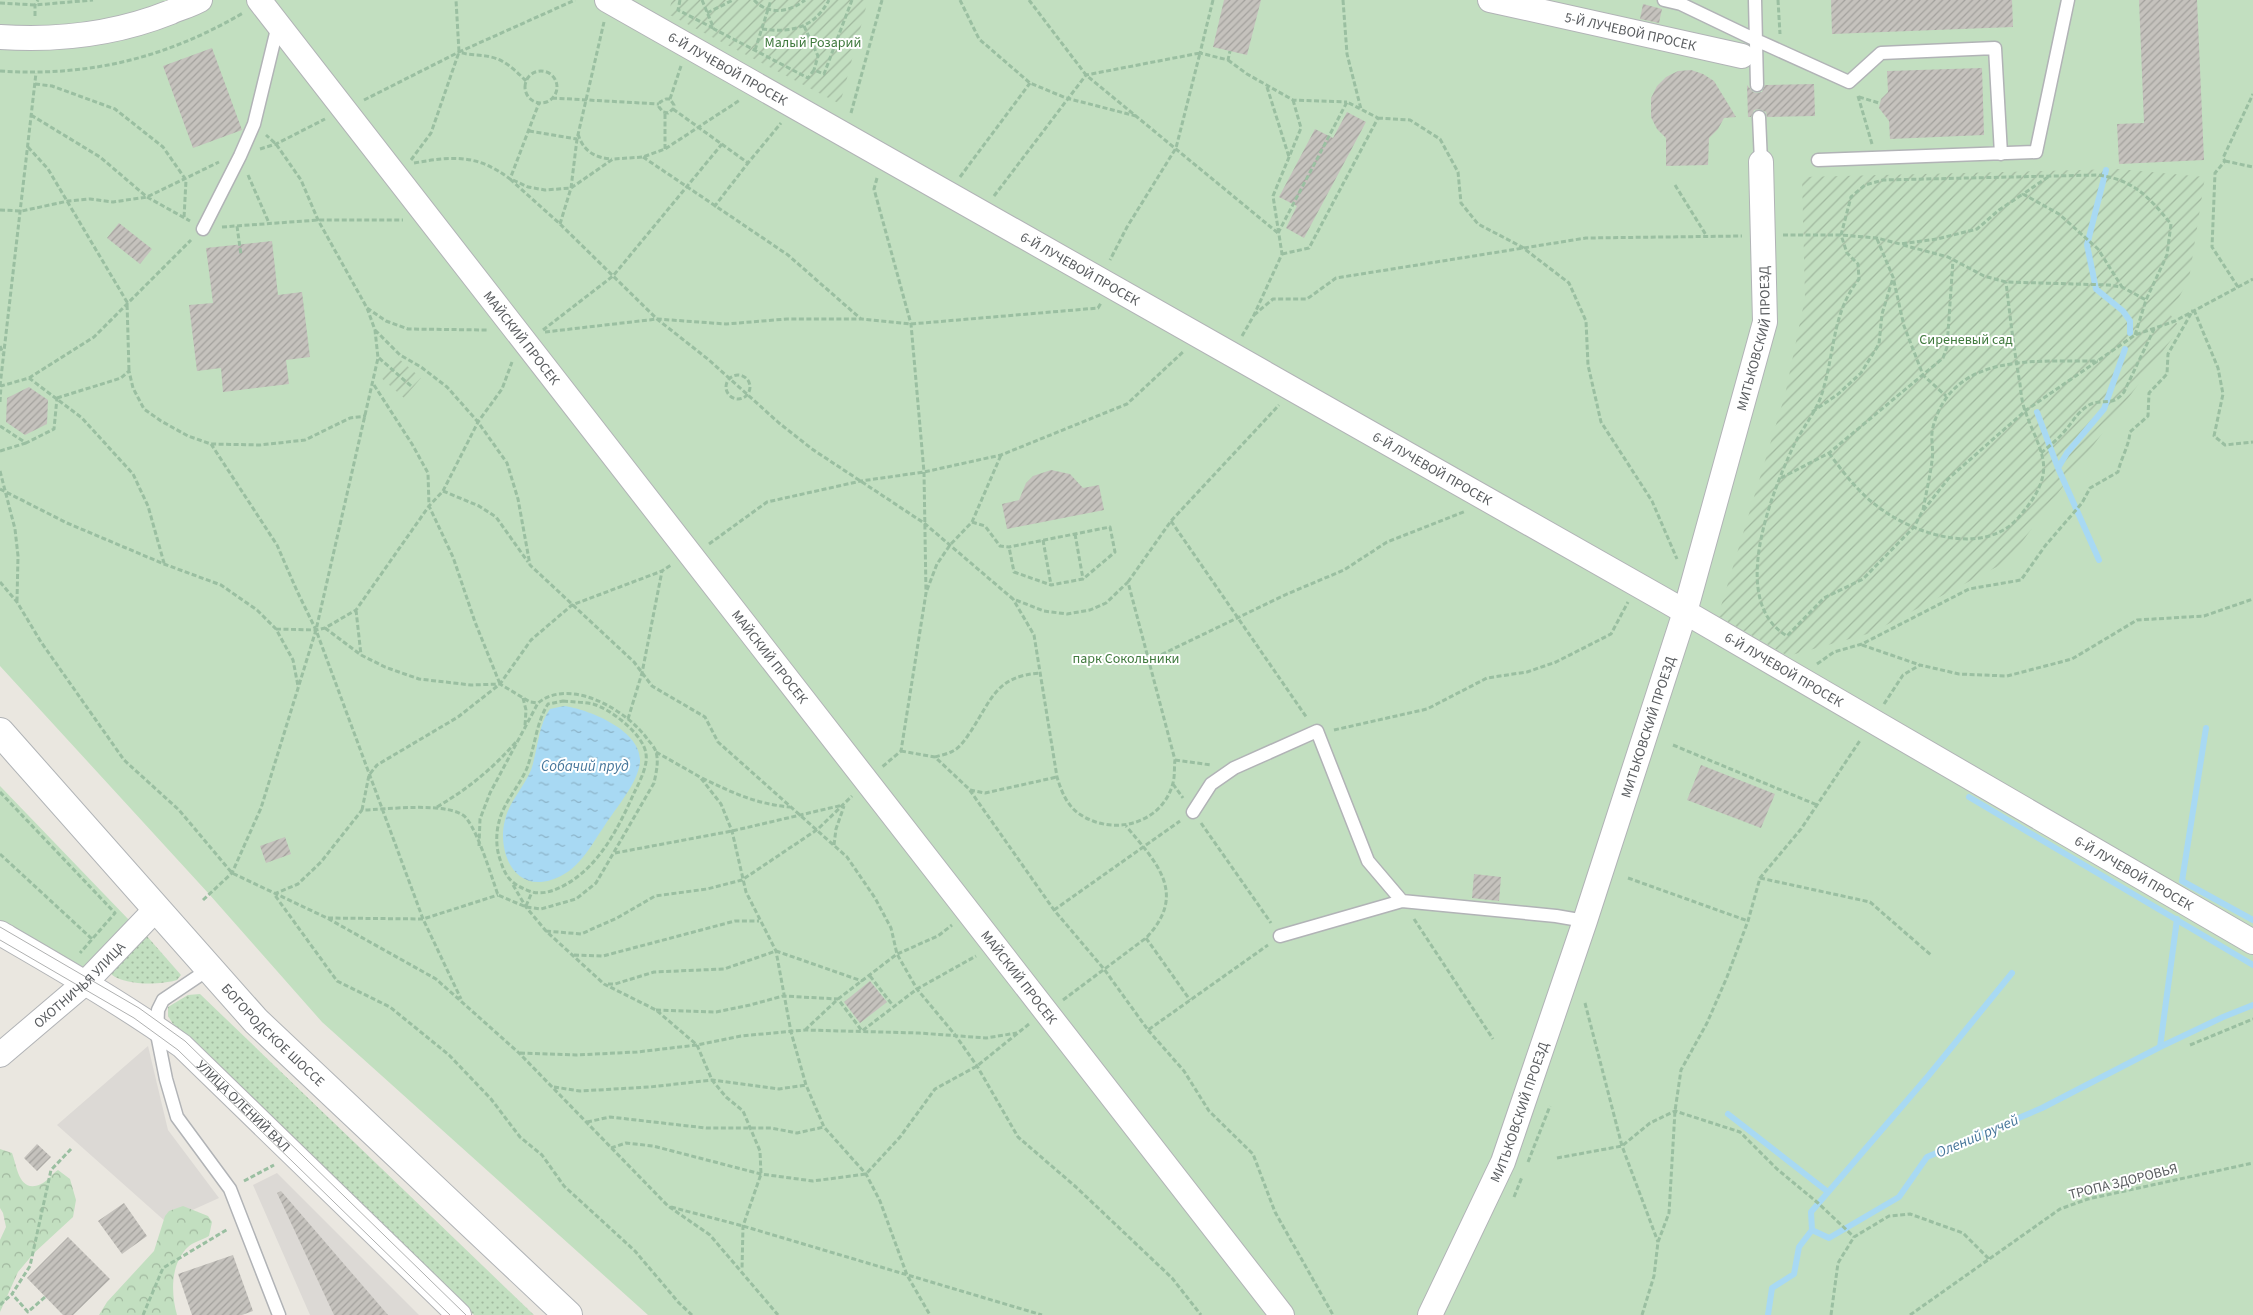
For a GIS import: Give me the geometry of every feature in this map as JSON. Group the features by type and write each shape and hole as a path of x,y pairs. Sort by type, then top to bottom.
{"main road":[{"name":"БОГОРОДСКОЕ ШОССЕ","path":"0,732 256,1021 568,1315"}],"street":[{"path":"0,37 35,39 91,35 145,22 200,0"},
{"name":"5-Й ЛУЧЕВОЙ ПРОСЕК","path":"1490,0 1749,48"},
{"name":"МАЙСКИЙ ПРОСЕК","path":"260,2 1282,1315"},
{"name":"6-Й ЛУЧЕВОЙ ПРОСЕК","path":"606,10 884,157 1685,612 2253,942"},
{"name":"МИТЬКОВСКИЙ ПРОЕЗД","path":"1430,1315 1503,1162 1585,922 1685,612 1765,322 1761,162"},
{"name":"ОХОТНИЧЬЯ УЛИЦА","path":"0,1056 86,982 156,909"},
{"name":"УЛИЦА ОЛЕНИЙ ВАЛ","path":"0,933 86,982 182,1046 459,1315"}],"lane":[{"path":"1664,0 1681,4 1749,48 1780,51 1849,82 1881,53 1995,48 2000,154"},
{"path":"1755,0 1749,48 1757,85"},
{"path":"1818,160 2036,152 2068,0"},
{"path":"203,229 254,124 278,25"},
{"name":"МИТЬКОВСКИЙ ПРОЕЗД","path":"1759,117 1761,162"},
{"path":"1193,812 1211,784 1234,768 1317,731 1368,862 1402,901"},
{"path":"1280,936 1402,901 1556,916 1585,922"},
{"path":"209,969 163,1000 158,1010 156,1028 166,1079 177,1117 230,1189 279,1315"}],"path":[{"path":"30,0 35,6"},
{"path":"35,20 35,6 38,0"},
{"path":"0,3 35,6 93,0"},
{"path":"456,0 460,52 431,133 408,164 460,157 480,162 510,179 560,224 657,319 709,360 748,396 812,449 924,523 1013,599 1044,611 1067,614 1090,610 1106,602 1128,582 1171,521 1292,389"},
{"path":"0,210 22,211 68,201 90,199 113,202 147,197 186,180 219,162 276,144 460,52 575,0"},
{"path":"680,0 678,10 808,78 814,70 818,56 804,26"},
{"path":"702,0 714,29"},
{"path":"707,13 733,0"},
{"path":"754,0 768,10 782,11 795,8 805,0"},
{"path":"755,50 771,0"},
{"path":"762,29 783,32 804,26 822,12 829,0"},
{"path":"814,70 824,74 852,0"},
{"path":"850,118 882,0"},
{"path":"960,0 979,39 1030,83 1066,98 1137,117"},
{"path":"1029,0 1086,75 1278,233"},
{"path":"1108,265 1127,227 1176,148 1213,0"},
{"path":"1343,0 1347,54 1361,109"},
{"path":"1778,0 1780,51"},
{"path":"0,71 36,73 96,68 155,55 211,32 260,2"},
{"path":"560,224 570,188 578,133 606,10"},
{"path":"1228,60 1230,51"},
{"path":"460,52 472,56 491,57 510,65 526,81 528,95 532,100 539,103 546,102 552,98 557,85 550,73 536,72 530,75 526,81"},
{"path":"992,200 1066,98 1086,75 1200,53 1228,60 1246,74 1293,100 1347,102 1378,118 1410,120 1440,139 1458,172 1461,203 1478,224 1522,247 1569,283 1586,321 1588,365 1601,422 1652,501 1679,564"},
{"path":"670,99 682,64"},
{"path":"0,402 1,372 22,211 36,73"},
{"path":"958,180 1030,83"},
{"path":"34,84 52,86 116,109 163,147 186,180 184,218"},
{"path":"1267,86 1289,158"},
{"path":"2238,287 2212,247 2215,174 2225,161 2223,158 2253,94"},
{"path":"1858,96 1872,139 1872,158"},
{"path":"552,98 659,104 664,99 670,99"},
{"path":"578,133 587,150 596,156 613,159 643,158 665,148 742,98"},
{"path":"670,99 674,105 673,109"},
{"path":"1293,100 1301,128 1273,196 1282,254 1254,315 1273,299 1308,299 1336,278 1522,247 1586,238 1763,235 1841,235 1877,238 1953,260 1984,276 2006,282 2109,285 2122,287 2146,300"},
{"path":"1278,233 1347,102"},
{"path":"510,179 539,103"},
{"path":"659,104 661,111 665,113"},
{"path":"673,109 748,163"},
{"path":"665,113 673,109"},
{"path":"665,113 665,148"},
{"path":"31,116 100,157 147,197 203,229 318,220 408,220 424,213"},
{"path":"1282,254 1309,248 1378,118"},
{"path":"714,207 783,120"},
{"path":"203,900 232,873 261,808 316,630 374,384 378,358 375,330 367,308 318,220 301,180 276,144 254,124"},
{"path":"529,131 577,138"},
{"path":"722,144 613,276 540,333 657,319 726,324 788,319 862,319 911,324 1098,308"},
{"path":"27,147 48,169 127,302 129,371 133,388 144,409 188,436 211,444 260,445 305,440 350,418 366,416"},
{"path":"240,156 269,223"},
{"path":"866,781 901,752 926,593 924,472 911,324 874,189 884,157"},
{"path":"643,158 788,255 862,319"},
{"path":"510,179 528,187 545,190 570,188 613,159"},
{"path":"2225,161 2253,167"},
{"path":"2135,335 2146,300 2167,255 2172,224 2155,204 2133,185 2112,177 2096,175 1883,180 1865,184 1850,197 1841,235 1847,253 1858,264 1859,279 1851,290 1834,331 1823,392 1793,448 1764,525 1756,576 1763,611 1779,631 1787,636 1824,598 1862,579 1914,527 1922,512 1948,479 2025,411 2135,335 2175,321 2253,279"},
{"path":"1900,244 1937,239 1977,229 1999,210 2048,176"},
{"path":"1675,185 1706,236"},
{"path":"2023,194 2059,214 2098,249 2122,287"},
{"path":"237,226 241,255"},
{"path":"1,386 29,378 94,337 127,302 203,229"},
{"path":"1877,238 1893,277 1904,326 1923,375 1946,396"},
{"path":"1781,478 1828,453 1943,358 1947,347 1953,260"},
{"path":"1812,412 1837,395 1861,373 1879,344 1882,314 1893,277"},
{"path":"1828,453 1850,481 1878,507 1914,527 1939,536 1969,539 1984,538 1999,533 2014,522 2032,502 2044,474 2041,453 2025,411 2016,362 2006,282"},
{"path":"367,308 386,321 408,328 494,330 510,323"},
{"path":"2194,310 2218,368 2223,394 2214,436 2225,445 2253,442"},
{"path":"1798,678 1834,652 1862,644 1969,589 2021,580 2044,546 2082,503 2090,488 2118,472 2122,456 2129,444 2130,432 2148,416 2149,393 2167,374 2168,354 2194,310"},
{"path":"2041,453 2062,435 2086,406 2118,400 2124,392 2154,328"},
{"path":"375,330 400,355 421,367 447,387 478,422 507,463 518,499 530,565"},
{"path":"274,894 298,884 321,862 362,810 368,775 377,765 458,717 500,684 531,640 572,605 662,571 706,546 767,502 861,481 924,472 1001,455 1127,404 1198,336"},
{"path":"276,629 316,630 325,628 356,610 429,506 443,491 478,422 502,389 514,357 525,342"},
{"path":"0,346 4,356"},
{"path":"378,358 411,386"},
{"path":"1922,512 1932,459 1933,427 1946,396 1975,372 1996,365 2016,362 2099,361"},
{"path":"57,398 120,378 129,371"},
{"path":"741,374 747,378 751,390 748,396 736,400 730,396 726,391 726,384 729,378 741,374"},
{"path":"29,378 82,418 134,474 148,506 164,564"},
{"path":"374,384 428,472 429,506 453,557 475,622 500,684"},
{"path":"0,451 26,443 54,429 57,398"},
{"path":"0,426 26,443"},
{"path":"211,444 277,545 316,630 368,775 383,810 423,919 463,1003"},
{"path":"926,593 937,564 950,545 972,522 1001,455"},
{"path":"0,471 14,529 18,556 17,602"},
{"path":"0,489 67,523 164,564 221,585 257,610 276,629 293,660 298,688"},
{"path":"443,491 479,506 496,517 530,565 634,662 652,686 705,717 718,742 818,829 847,857 875,898 891,928 898,954 917,989 956,1036 977,1066 1018,1137 1076,1187 1172,1278 1201,1315"},
{"path":"1148,661 1238,620 1287,594 1344,570 1387,542 1470,510 1484,498"},
{"path":"1171,521 1238,620 1317,731 1338,729 1427,709 1487,678 1527,672 1556,662 1611,634 1629,600"},
{"path":"972,522 985,526 1000,546 1009,547 1110,527 1115,552 1083,579 1051,585 1014,572 1009,547"},
{"path":"1075,534 1083,579"},
{"path":"1043,540 1051,585"},
{"path":"628,719 642,673 662,571"},
{"path":"0,582 17,602 42,642 124,760 179,810 232,873 327,918 436,979 554,1087 668,1206 710,1235 778,1315"},
{"path":"1013,599 1034,635 1057,777 1063,795 1077,812 1100,824 1126,826 1144,820 1160,806 1173,784 1175,760 1128,582"},
{"path":"1862,644 1920,665 1959,674 2007,676 2072,659 2137,620 2204,616 2253,599"},
{"path":"356,610 361,655"},
{"path":"325,628 361,655 385,667 419,679 471,685 500,684 530,702 538,703"},
{"path":"1642,1315 1654,1276 1658,1242 1669,1213 1675,1111 1681,1070 1707,1023 1748,921 1760,878 1801,830 1903,675 1920,665"},
{"path":"901,752 935,757 954,751 963,742 984,712 991,695 1013,678 1023,674 1040,673"},
{"path":"479,846 480,819 490,793 538,703 543,699 563,694 579,694 597,700 628,719 640,729 656,752 700,777 737,795 767,805 791,807"},
{"path":"522,697 526,710 525,727"},
{"path":"595,705 597,700"},
{"path":"514,884 532,892 550,892 570,883 593,865 621,821 640,779 647,755 642,739 628,725 595,705 563,701 548,704 541,715 526,770 514,794 503,810 498,823 497,850 504,872 514,884 526,907 546,931 604,984 656,1010 697,1045 712,1080 726,1097 743,1111 760,1151 761,1174 743,1226 742,1271"},
{"path":"436,807 467,790 494,767 520,737"},
{"path":"1673,745 1817,805"},
{"path":"327,918 423,919 498,894 526,907 541,909 576,899 596,883 616,852 630,823 654,783 657,770 656,752"},
{"path":"935,757 969,790 1054,910 1104,969 1148,1030 1184,1071 1209,1111 1253,1154 1275,1212 1332,1315"},
{"path":"1175,760 1234,768"},
{"path":"700,777 721,804 732,832 742,880 759,921 776,951 791,1032 806,1085 824,1127 866,1174 880,1201 907,1275 930,1315"},
{"path":"969,790 985,793 1057,777"},
{"path":"1148,1030 1280,936 1173,784"},
{"path":"0,792 115,913 80,953"},
{"path":"616,852 732,832 800,814 820,812 844,805"},
{"path":"546,931 581,934 617,918 655,896 707,889 742,880 818,829 844,805"},
{"path":"834,845 836,829 844,805"},
{"path":"362,810 436,807 451,810 467,818 498,894"},
{"path":"1054,910 1193,812"},
{"path":"1060,1001 1146,938 1158,926 1167,905 1166,883 1156,863 1126,826"},
{"path":"0,854 92,939"},
{"path":"1628,878 1748,921"},
{"path":"1760,878 1870,902 1932,956"},
{"path":"526,907 532,892"},
{"path":"274,894 337,981 390,1008 449,1055 491,1098 520,1136 542,1155 564,1186 634,1252 692,1315"},
{"path":"1402,901 1493,1039"},
{"path":"573,955 603,956 735,922 759,921"},
{"path":"805,1030 838,999 898,954 938,936 956,922"},
{"path":"1146,938 1190,1000"},
{"path":"862,1031 917,989 980,954 993,944"},
{"path":"604,984 615,984 654,972 724,969 776,951 862,981"},
{"path":"870,976 894,1006"},
{"path":"656,1010 716,1012 783,996 838,999"},
{"path":"838,999 862,1031"},
{"path":"1586,1004 1622,1146 1658,1242"},
{"path":"2190,1045 2253,1019"},
{"path":"611,1148 626,1143 653,1146 761,1174 813,1181 866,1174 900,1137 935,1088 977,1066 1032,1022"},
{"path":"519,1053 576,1055 637,1052 697,1045 741,1036 805,1030 862,1031 986,1038 1017,1033"},
{"path":"554,1087 580,1091 650,1087 712,1080 780,1089 806,1085"},
{"path":"1514,1197 1550,1106"},
{"path":"1557,1158 1622,1146 1650,1122 1675,1111 1740,1132 1777,1169 1854,1238"},
{"path":"586,1122 610,1117 706,1128 771,1128 797,1133 824,1127"},
{"path":"0,1305 12,1294 30,1266 51,1170 71,1149"},
{"path":"230,1189 279,1162"},
{"name":"ТРОПА ЗДОРОВЬЯ","path":"1910,1315 2060,1209 2088,1199 2253,1163"},
{"path":"668,1206 743,1226 1042,1315"},
{"path":"1831,1315 1838,1263 1854,1238 1889,1216 1910,1214 1963,1232 1989,1259"},
{"path":"143,1315 163,1268 243,1221"},
{"path":"12,1294 28,1312 45,1297"}],"shaded area":[{"path":"148,1046 168,1130 219,1198 166,1222 57,1125"},
{"path":"277,1173 419,1315 310,1315 253,1185"}],"green space":[{"name":"парк Сокольники","path":"0,0 2253,0 2253,1315 648,1315 322,1022 209,894 0,666"},
{"name":"Малый Розарий","path":"672,0 868,0 840,104 668,14"},
{"name":"Сиреневый сад","path":"2119,169 2205,177 2189,279 2170,314 2180,328 2008,561 1871,633 1788,656 1718,616 1785,395 1805,298 1802,177"},
{"path":"397,357 421,378 404,398 379,376"},
{"path":"0,786 129,920 83,967 0,920"},
{"path":"145,934 181,975 177,980 161,983 143,983 125,981 111,974 112,969"},
{"path":"200,994 534,1315 474,1315 173,1024 168,1016 168,1007 188,995"},
{"path":"0,1149 12,1153 20,1178 29,1186 43,1183 58,1170 70,1179 76,1200 73,1217 34,1253 18,1272 0,1312 0,1240 6,1227 0,1208"},
{"path":"183,1206 208,1216 212,1222 209,1236 190,1245 178,1262 173,1280 177,1315 99,1315 107,1302 154,1251 165,1216 169,1211"}],"water":[{"name":"Собачий пруд","path":"564,706 598,716 622,730 631,738 637,748 640,759 639,767 627,793 576,865 560,876 538,882 527,880 511,866 503,844 503,832 507,813 531,770 546,715 550,709"}],"building":[{"path":"1224,0 1261,0 1247,55 1213,47"},
{"path":"1831,0 2012,0 2013,27 1832,34"},
{"path":"2139,0 2197,0 2204,160 2119,164 2117,124 2144,123"},
{"path":"1643,4 1662,9 1659,23 1640,19"},
{"path":"212,48 242,130 193,148 163,66"},
{"path":"1982,68 1984,135 1890,139 1889,121 1879,108 1881,99 1888,92 1887,71"},
{"path":"1691,70 1703,74 1714,81 1736,117 1724,118 1718,129 1709,138 1708,165 1666,166 1666,138 1657,129 1651,117 1651,98 1657,86 1666,77 1678,71"},
{"path":"1814,84 1815,116 1767,117 1766,112 1759,109 1754,110 1751,117 1748,117 1747,85 1753,92 1757,93 1762,92 1765,85"},
{"path":"1347,112 1366,122 1304,238 1286,228 1297,206 1279,197 1315,129 1333,138"},
{"path":"119,223 152,249 140,264 107,238"},
{"path":"272,241 278,295 302,292 310,357 286,360 289,384 223,392 221,368 197,371 189,305 213,303 206,248"},
{"path":"29,387 48,400 47,424 25,435 6,422 7,398"},
{"path":"1051,470 1070,474 1083,488 1099,485 1104,510 1007,529 1002,504 1019,500 1026,483 1033,476"},
{"path":"1701,765 1775,794 1761,828 1687,800"},
{"path":"285,837 291,854 266,863 260,846"},
{"path":"1474,874 1501,877 1499,901 1472,898"},
{"path":"870,981 887,1002 860,1023 844,1002"},
{"path":"37,1144 51,1157 37,1171 24,1158"},
{"path":"281,1191 388,1315 334,1315 277,1193"},
{"path":"124,1203 147,1236 122,1254 98,1221"},
{"path":"68,1237 110,1279 73,1315 63,1315 27,1278"},
{"path":"233,1255 253,1311 242,1315 192,1315 178,1274"}],"waterway":[{"path":"2106,170 2087,245 2096,289 2123,311 2130,321 2130,333"},
{"path":"2099,560 2058,468 2067,453 2104,409 2125,349"},
{"path":"2037,412 2058,468"},
{"path":"2206,728 2182,881 2253,920"},
{"path":"1969,797 2253,965"},
{"path":"2160,1047 2177,919"},
{"path":"1812,1230 1811,1212 1929,1075 2012,973"},
{"name":"Олений ручей","path":"1768,1315 1772,1288 1794,1274 1799,1247 1812,1230 1829,1238 1899,1197 1927,1157 2042,1108 2160,1047 2253,1005"},
{"path":"1728,1114 1828,1192"}],"tram line":[{"path":"0,927 139,1008 185,1041 466,1315"},
{"path":"0,940 134,1018 178,1050 450,1315"}]}
